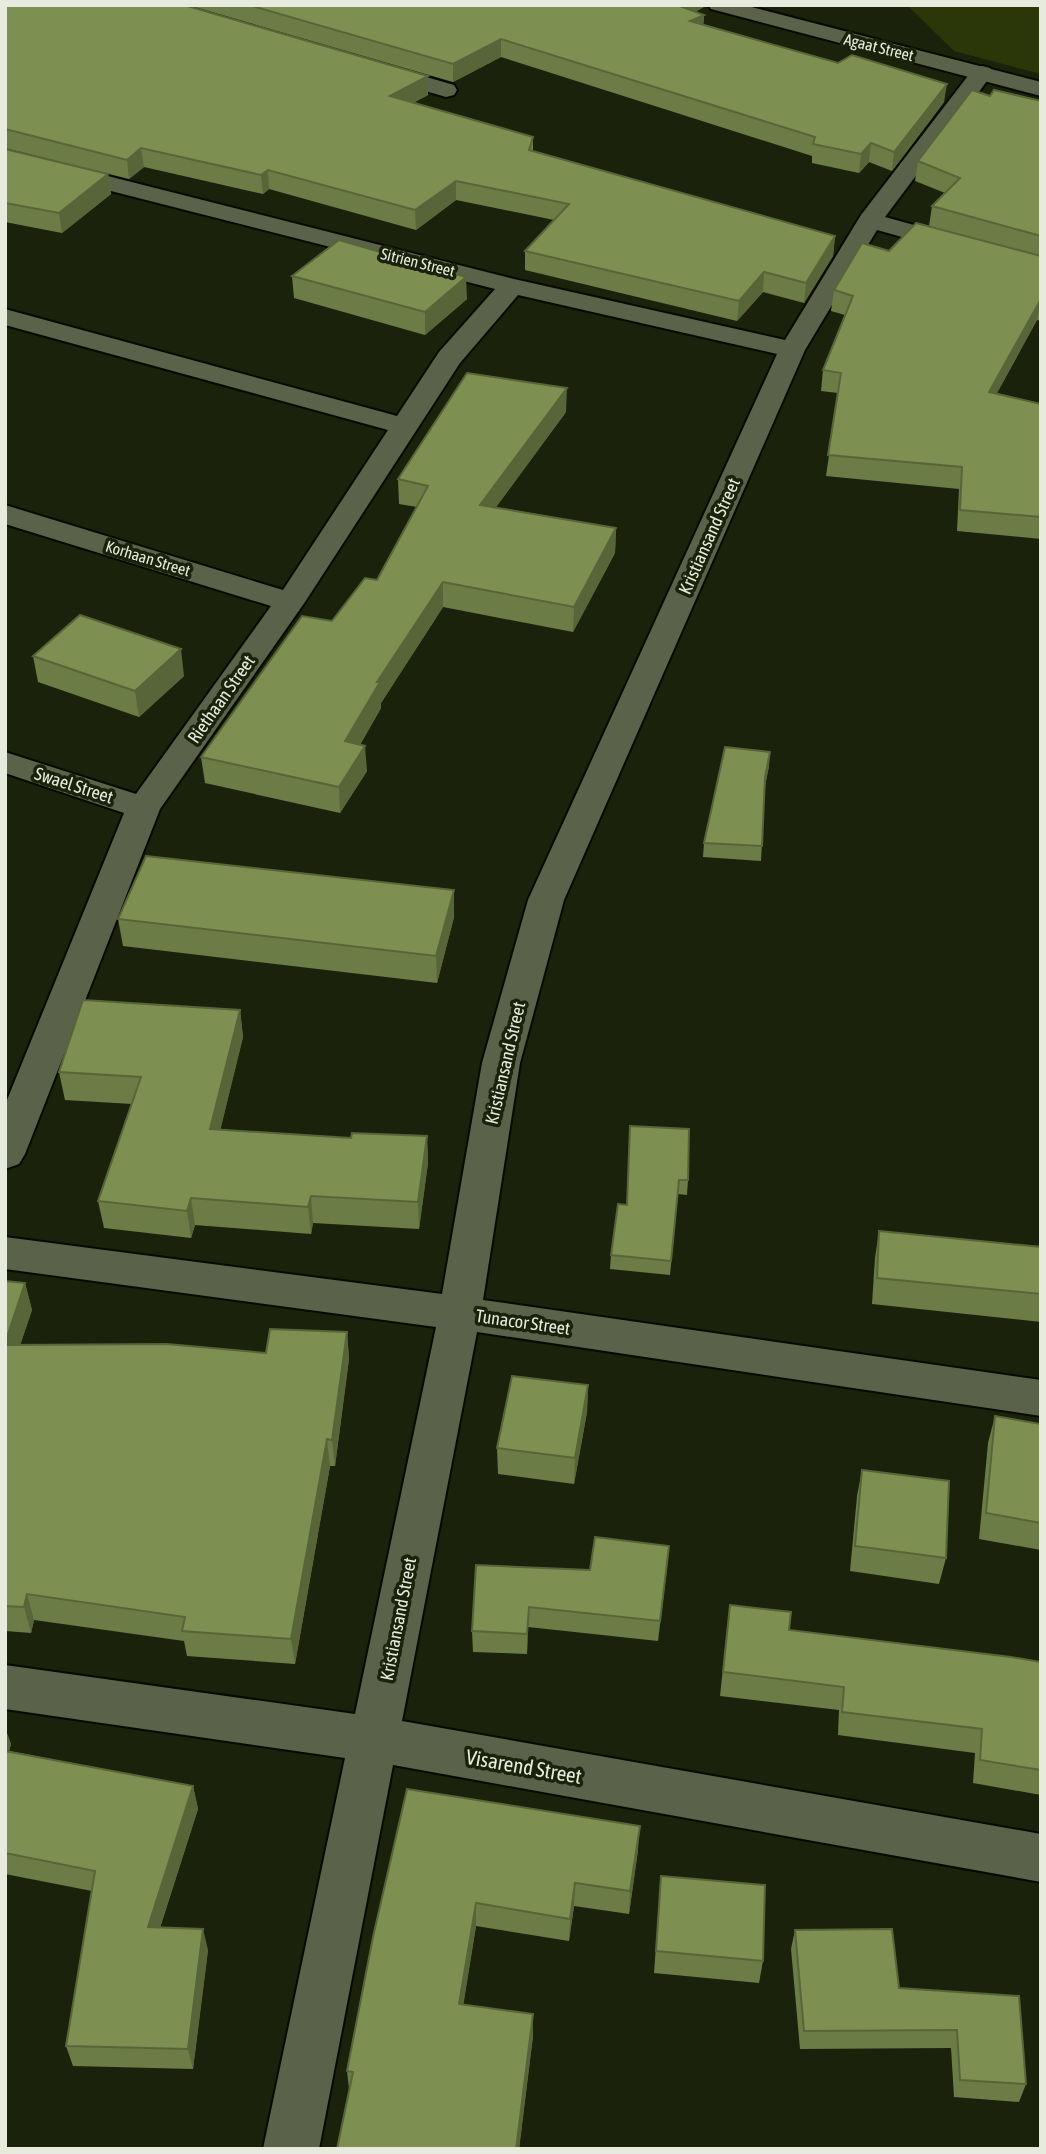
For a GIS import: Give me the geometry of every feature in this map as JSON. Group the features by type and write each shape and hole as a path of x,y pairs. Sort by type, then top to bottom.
{"street":[{"name":"Agaat Street","path":"718,5 1041,89"},
{"path":"355,63 446,90"},
{"name":"Kristiansand Street","path":"291,2149 460,1313 501,1063 546,900 792,350 870,220 982,73"},
{"name":"Sitrien Street","path":"5,157 512,286 792,350"},
{"path":"870,220 1041,268"},
{"name":"Riethaan Street","path":"5,1154 143,808 290,602 449,358 512,286"},
{"path":"5,317 403,426"},
{"name":"Korhaan Street","path":"5,514 290,602"},
{"name":"Swael Street","path":"5,762 143,808"},
{"name":"Tunacor Street","path":"5,1253 460,1313 1041,1398"},
{"name":"Visarend Street","path":"5,1687 374,1738 1041,1858"}],"green space":[{"path":"907,5 1041,5 1041,74 954,51"}],"building":[{"path":"5,5 184,5 428,76 390,96 533,137 529,150 835,236 806,283 764,272 739,301 525,251 569,204 456,181 415,210 268,170 261,175 141,148 127,160 5,129"},
{"path":"249,5 677,5 704,15 690,21 838,63 852,55 947,84 894,152 871,143 861,154 813,144 815,137 501,39 453,64"},
{"path":"972,90 990,96 994,90 1041,101 1041,236 932,206 960,178 918,161"},
{"path":"5,149 108,174 59,213 5,203"},
{"path":"916,223 1041,256 1041,299 989,392 1041,404 1041,517 960,510 962,467 828,455 841,373 823,370 853,296 834,290 862,243 889,251"},
{"path":"339,240 466,277 425,312 292,276"},
{"path":"467,373 567,388 480,505 616,528 574,607 443,582 377,682 380,682 345,741 365,746 339,787 201,757 302,616 332,621 365,578 377,580 428,486 398,479"},
{"path":"80,615 181,649 135,691 33,656"},
{"path":"725,747 770,752 765,777 762,846 704,843"},
{"path":"146,856 454,890 436,956 118,919"},
{"path":"83,1000 240,1010 210,1129 351,1138 352,1133 427,1136 418,1202 311,1196 308,1207 191,1198 187,1211 98,1201 141,1077 59,1072"},
{"path":"630,1126 689,1129 688,1180 679,1180 671,1261 611,1255 618,1204 627,1205"},
{"path":"879,1231 1041,1247 1041,1294 877,1278"},
{"path":"5,1281 25,1283 5,1343"},
{"path":"270,1329 347,1332 332,1440 327,1439 291,1639 182,1631 185,1617 27,1594 24,1607 5,1606 5,1345 167,1344 266,1353"},
{"path":"512,1376 588,1385 575,1458 497,1448"},
{"path":"995,1416 1041,1424 1041,1523 986,1513"},
{"path":"862,1470 949,1481 946,1558 855,1546"},
{"path":"595,1537 669,1546 660,1621 529,1607 527,1634 472,1631 476,1565 590,1570"},
{"path":"730,1605 791,1612 789,1630 1041,1662 1041,1770 980,1760 982,1729 842,1712 844,1687 723,1672"},
{"path":"5,1751 193,1786 148,1927 203,1929 188,2049 66,2046 95,1871 5,1853"},
{"path":"407,1789 640,1826 630,1891 575,1883 570,1919 476,1903 459,2004 533,2014 516,2149 337,2149 353,2072 347,2071 373,1937"},
{"path":"661,1876 765,1885 763,1961 656,1951"},
{"path":"892,1929 899,1988 1019,1996 1026,2084 960,2080 957,2030 804,2031 795,1930"}]}
